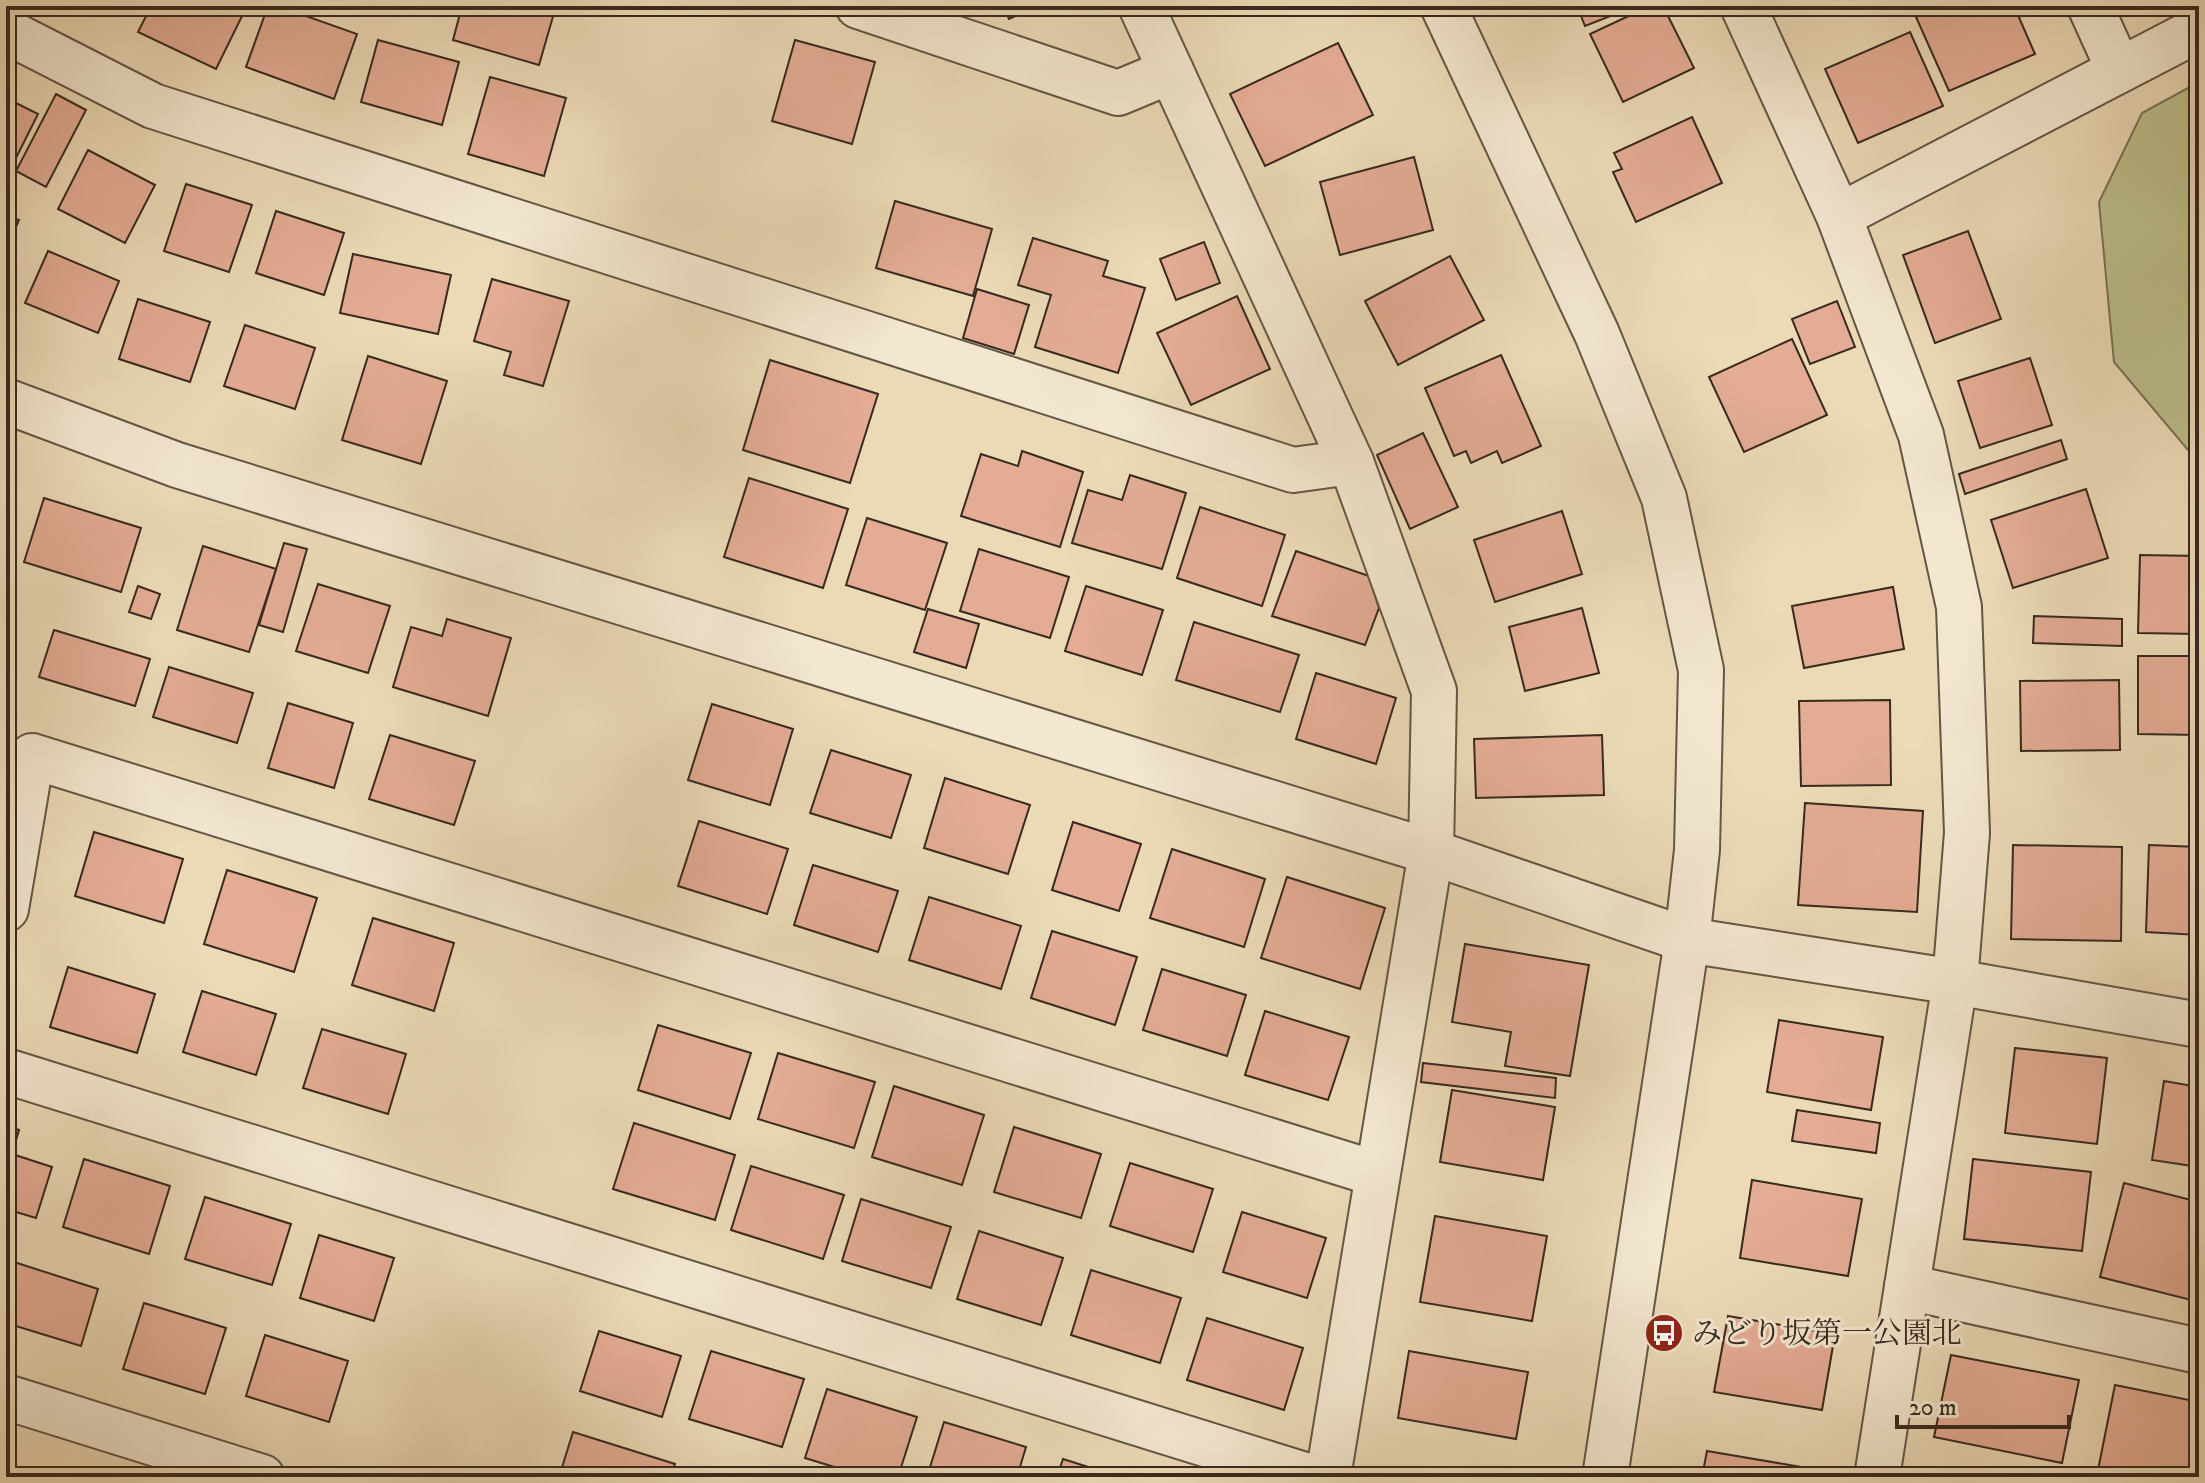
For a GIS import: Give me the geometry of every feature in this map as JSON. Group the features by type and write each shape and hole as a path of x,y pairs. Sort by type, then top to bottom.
{"street":[{"path":"858,6 1118,93 1171,71"},
{"path":"1141,6 1351,462 1434,691 1431,852 1328,1477"},
{"path":"1443,6 1597,334 1664,498 1701,670 1697,850 1687,940 1605,1477"},
{"path":"1743,6 1839,216 1921,435 1959,607 1967,833 1955,982 1877,1477"},
{"path":"2090,6 2119,70"},
{"path":"1839,216 2199,29"},
{"path":"6,31 153,106 1293,470 1351,462"},
{"path":"6,401 177,465 1431,852 1687,940 1955,982 2199,1025"},
{"path":"6,909 32,756 1377,1174"},
{"path":"6,1071 1311,1477"},
{"path":"1907,1287 2199,1351"},
{"path":"6,1397 262,1477"}],"green space":[{"path":"2199,82 2199,463 2114,362 2099,202 2142,113"}],"building":[{"path":"151,6 247,6 216,69 138,32"},
{"path":"268,6 278,6 357,34 334,99 246,67"},
{"path":"462,6 556,6 539,65 453,40"},
{"path":"1003,6 1038,6 1009,19"},
{"path":"1577,6 1630,6 1631,8 1585,26"},
{"path":"1650,6 1663,6 1694,68 1623,102 1590,34"},
{"path":"1942,6 2014,6 2035,54 1949,91 1916,17"},
{"path":"1910,32 1943,106 1858,143 1825,69"},
{"path":"378,40 459,62 442,125 361,102"},
{"path":"795,40 875,62 852,144 772,121"},
{"path":"1338,43 1373,115 1265,166 1230,94"},
{"path":"490,77 566,98 544,176 468,154"},
{"path":"56,94 86,110 46,187 16,171"},
{"path":"6,98 38,114 9,172 6,170"},
{"path":"1692,117 1722,183 1636,222 1613,172 1622,169 1614,153"},
{"path":"88,150 155,185 125,243 58,209"},
{"path":"1414,157 1433,230 1340,255 1320,182"},
{"path":"186,184 252,205 229,272 164,251"},
{"path":"895,201 992,229 973,296 876,268"},
{"path":"276,211 344,233 324,295 256,273"},
{"path":"6,215 19,220 6,249"},
{"path":"1968,231 2001,319 1935,343 1903,255"},
{"path":"1033,238 1108,261 1103,276 1145,288 1118,373 1035,347 1051,295 1018,285"},
{"path":"1204,242 1220,283 1176,300 1160,259"},
{"path":"48,251 119,281 98,333 25,303"},
{"path":"353,254 451,275 438,334 340,313"},
{"path":"1450,256 1484,320 1398,365 1365,301"},
{"path":"492,279 569,301 543,386 504,375 511,352 474,341"},
{"path":"977,289 1029,305 1014,354 963,338"},
{"path":"1237,296 1270,369 1191,405 1157,333"},
{"path":"138,299 210,322 190,382 119,359"},
{"path":"1837,301 1855,347 1810,364 1792,319"},
{"path":"245,325 315,348 295,409 224,386"},
{"path":"1792,339 1827,415 1744,452 1709,377"},
{"path":"1501,355 1541,446 1502,463 1497,451 1471,463 1466,451 1454,456 1425,388"},
{"path":"368,356 447,381 421,464 342,440"},
{"path":"2030,358 2052,425 1980,448 1958,381"},
{"path":"770,360 878,394 850,483 743,450"},
{"path":"1423,433 1458,507 1410,529 1377,455"},
{"path":"2061,440 2067,459 1965,494 1959,474"},
{"path":"1022,451 1083,472 1060,547 961,516 981,454 1018,466"},
{"path":"1130,475 1186,493 1162,569 1072,543 1088,490 1122,500"},
{"path":"749,478 848,509 823,588 724,557"},
{"path":"2086,489 2108,558 2013,588 1991,520"},
{"path":"44,498 141,528 121,592 24,562"},
{"path":"1200,507 1285,535 1262,606 1177,578"},
{"path":"1562,511 1582,574 1495,602 1474,540"},
{"path":"867,518 947,543 925,610 846,585"},
{"path":"284,543 307,549 283,632 259,625"},
{"path":"203,546 276,569 249,652 177,630"},
{"path":"979,549 1069,577 1050,638 960,611"},
{"path":"1296,551 1369,576 1379,608 1365,645 1272,616"},
{"path":"2140,555 2199,556 2199,634 2138,633"},
{"path":"318,584 390,606 368,673 296,651"},
{"path":"138,586 160,594 151,619 129,612"},
{"path":"1086,586 1163,610 1142,675 1065,651"},
{"path":"1893,587 1904,649 1804,668 1792,606"},
{"path":"1582,608 1599,673 1525,691 1509,627"},
{"path":"928,609 979,624 966,668 914,652"},
{"path":"2034,616 2122,619 2122,646 2033,643"},
{"path":"447,619 511,638 488,716 393,687 411,627 442,636"},
{"path":"1194,622 1299,655 1280,712 1176,680"},
{"path":"54,630 150,659 135,706 39,677"},
{"path":"2138,656 2199,656 2199,735 2138,734"},
{"path":"169,667 253,693 237,743 153,717"},
{"path":"1316,673 1396,698 1376,764 1296,739"},
{"path":"2119,680 2120,750 2021,751 2020,681"},
{"path":"1890,700 1891,785 1801,786 1799,701"},
{"path":"288,703 353,723 334,788 268,768"},
{"path":"712,704 793,729 770,805 688,780"},
{"path":"390,735 475,761 454,825 369,799"},
{"path":"1602,735 1604,795 1476,798 1474,739"},
{"path":"831,750 911,775 891,838 810,813"},
{"path":"945,778 1030,805 1008,874 924,848"},
{"path":"1805,803 1923,811 1917,912 1798,905"},
{"path":"699,821 788,849 767,914 678,886"},
{"path":"1073,822 1141,844 1119,911 1052,890"},
{"path":"94,832 183,859 164,923 75,896"},
{"path":"2013,845 2122,847 2121,941 2011,939"},
{"path":"2149,845 2199,847 2199,935 2146,932"},
{"path":"1172,849 1265,879 1244,947 1150,918"},
{"path":"813,865 898,891 878,952 794,925"},
{"path":"227,870 317,898 294,972 204,944"},
{"path":"1287,877 1385,908 1360,989 1261,958"},
{"path":"929,897 1021,926 1001,989 909,960"},
{"path":"373,918 454,943 434,1011 352,985"},
{"path":"1052,931 1137,957 1115,1025 1031,998"},
{"path":"1465,944 1589,965 1570,1076 1505,1066 1511,1032 1452,1022"},
{"path":"68,967 155,994 137,1053 50,1027"},
{"path":"1162,969 1246,995 1227,1056 1143,1030"},
{"path":"202,991 276,1014 256,1075 183,1052"},
{"path":"1265,1011 1349,1037 1328,1100 1245,1075"},
{"path":"1779,1020 1883,1037 1871,1110 1767,1092"},
{"path":"658,1025 751,1053 730,1119 638,1090"},
{"path":"322,1029 406,1054 388,1114 303,1088"},
{"path":"2015,1048 2107,1058 2097,1144 2005,1133"},
{"path":"778,1053 875,1082 854,1148 758,1119"},
{"path":"1423,1063 1556,1078 1555,1098 1421,1082"},
{"path":"2164,1081 2199,1087 2199,1167 2152,1160"},
{"path":"894,1086 984,1115 962,1185 872,1157"},
{"path":"1452,1090 1555,1107 1543,1180 1440,1162"},
{"path":"1797,1110 1880,1123 1876,1153 1792,1141"},
{"path":"634,1123 735,1155 715,1220 613,1189"},
{"path":"6,1126 19,1130 12,1154 52,1167 36,1218 6,1209"},
{"path":"1014,1127 1101,1154 1081,1218 994,1192"},
{"path":"84,1159 170,1186 149,1254 63,1227"},
{"path":"1973,1159 2091,1172 2082,1251 1964,1239"},
{"path":"1130,1163 1213,1189 1193,1252 1110,1226"},
{"path":"751,1166 844,1195 823,1259 731,1230"},
{"path":"1752,1180 1862,1199 1848,1276 1740,1258"},
{"path":"2124,1183 2199,1202 2199,1302 2100,1277"},
{"path":"205,1197 291,1224 272,1285 185,1259"},
{"path":"861,1199 951,1227 931,1288 842,1261"},
{"path":"1242,1212 1326,1238 1307,1298 1223,1272"},
{"path":"1435,1216 1547,1236 1532,1321 1420,1302"},
{"path":"979,1231 1063,1258 1041,1325 957,1299"},
{"path":"319,1235 394,1258 374,1321 300,1298"},
{"path":"14,1262 98,1289 81,1346 6,1323 6,1288"},
{"path":"1091,1270 1181,1298 1160,1363 1071,1335"},
{"path":"144,1303 226,1328 205,1394 123,1369"},
{"path":"1728,1316 1835,1334 1822,1410 1714,1392"},
{"path":"1207,1318 1303,1348 1284,1410 1187,1380"},
{"path":"599,1331 681,1356 662,1417 580,1391"},
{"path":"265,1335 348,1361 329,1422 246,1396"},
{"path":"711,1351 804,1379 782,1447 689,1419"},
{"path":"1409,1351 1528,1372 1516,1439 1398,1418"},
{"path":"1951,1355 2079,1380 2062,1463 1934,1437"},
{"path":"2115,1385 2199,1402 2198,1477 2134,1477 2098,1470"},
{"path":"827,1389 917,1417 898,1477 867,1477 805,1458"},
{"path":"944,1422 1026,1447 1017,1477 927,1477"},
{"path":"573,1432 675,1464 671,1477 559,1477"},
{"path":"1707,1451 1825,1471 1824,1477 1702,1477"},
{"path":"1063,1459 1120,1477 1057,1477"},
{"path":"6,1465 46,1477 6,1477"},
{"path":"695,1469 722,1477 692,1477"}],"place":[{"name":"みどり坂第一公園北","path":"1664,1333"}]}
